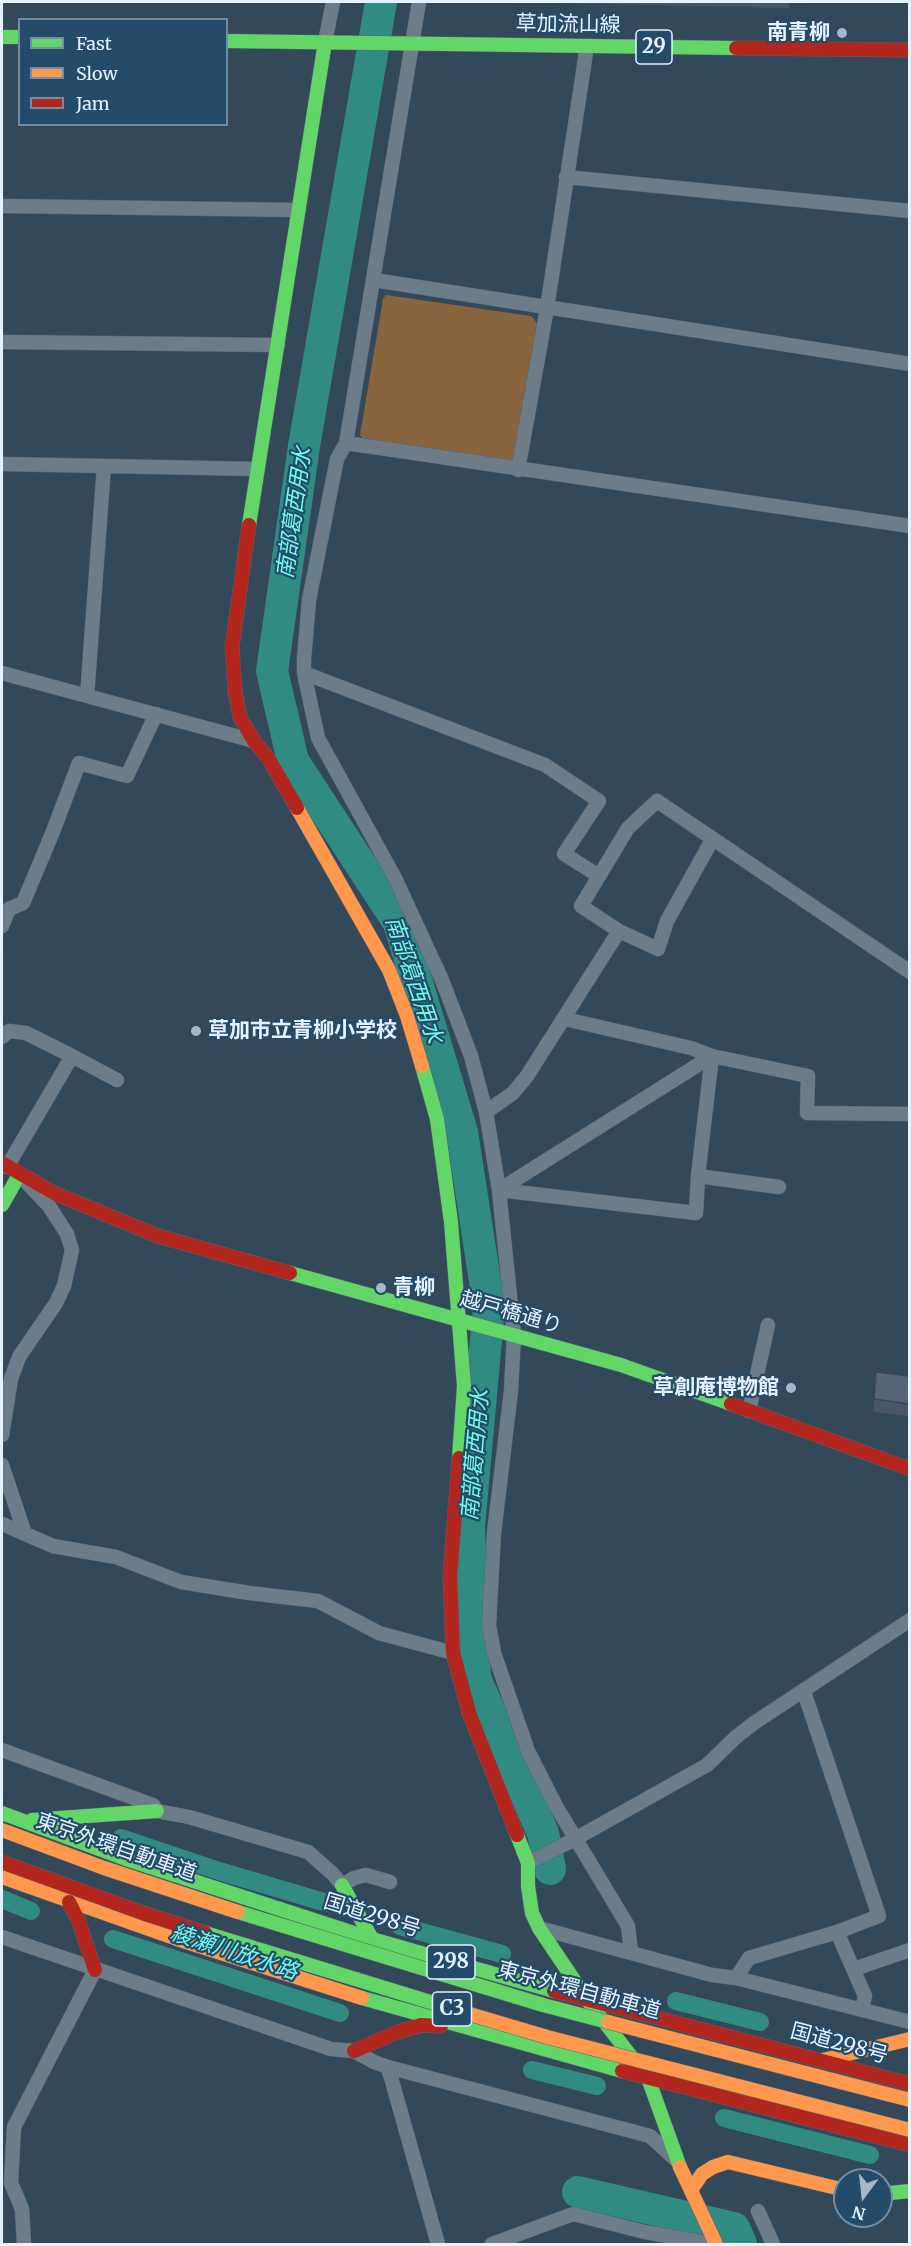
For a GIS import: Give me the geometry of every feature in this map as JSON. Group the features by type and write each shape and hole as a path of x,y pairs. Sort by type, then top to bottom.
{"main road":[{"path":"2,37 18,37"},
{"name":"草加流山線","path":"228,41 909,50"},
{"path":"330,42 299,210 235,615 232,647 235,691 240,717 254,741 268,758 389,970 407,1016 434,1108 446,1168 463,1321 464,1405 450,1576 453,1653 469,1713 528,1863 528,1886 532,1913 539,1928 588,2001 648,2078 677,2161 715,2244"},
{"path":"2,1205 9,1168"},
{"name":"越戸橋通り","path":"9,1168 73,1202 158,1236 621,1365 909,1469"},
{"path":"22,1821 157,1811"},
{"name":"国道298号","path":"2,1813 126,1859 372,1939 588,2001 909,2084"},
{"name":"東京外環自動車道","path":"2,1830 220,1907 383,1958 543,2005 909,2100"},
{"name":"C3","path":"2,1862 143,1913 547,2037 909,2130"},
{"path":"2,1877 69,1902 316,1984 648,2078 909,2145"},
{"path":"342,1885 372,1939"},
{"path":"69,1902 80,1922 95,1970"},
{"path":"354,2051 394,2033 421,2025 459,2026"},
{"path":"820,2061 909,2039"},
{"path":"692,2194 702,2174 728,2162 833,2187"},
{"path":"893,2193 909,2191"}],"street":[{"path":"330,42 333,2"},
{"path":"419,2 405,43 374,280 346,443 337,459 309,600 304,673 318,738 394,878 442,980 471,1056 486,1113 498,1191 510,1334 511,1391 494,1533 489,1625 494,1653 528,1751 575,1839 628,1926 631,1952"},
{"path":"518,470 547,308 587,46"},
{"path":"566,177 909,212"},
{"path":"2,206 299,210"},
{"path":"374,280 909,364"},
{"path":"2,342 278,345"},
{"path":"346,443 909,526"},
{"path":"2,464 258,469"},
{"path":"87,696 104,466"},
{"path":"304,673 545,765 599,801 564,854 599,876"},
{"path":"2,674 254,741"},
{"path":"2,926 9,909 23,903 79,763 126,776 156,714"},
{"path":"712,840 667,921 658,948 619,931 580,906 628,828 657,801 909,972"},
{"path":"486,1113 513,1093 527,1076 619,931"},
{"path":"565,1019 691,1048 712,1056 808,1076 807,1113 909,1114"},
{"path":"2,1036 9,1031 26,1033 117,1080"},
{"path":"2,1435 11,1379 19,1357 56,1303 64,1286 72,1250 68,1234 49,1206 9,1168 72,1056"},
{"path":"498,1191 712,1056"},
{"path":"498,1191 696,1213 712,1056"},
{"path":"698,1176 779,1187"},
{"path":"749,1411 768,1325"},
{"path":"2,1465 25,1534"},
{"path":"2,1524 53,1546 116,1557 181,1582 318,1601 379,1633 453,1653"},
{"path":"528,1863 707,1765 735,1737 754,1723 804,1692 909,1620"},
{"path":"736,1978 749,1959 837,1932 879,1916 804,1692"},
{"path":"2,1750 153,1804 157,1811 308,1852 342,1885 354,1878 366,1875 390,1882"},
{"path":"539,1928 712,1975 736,1978 909,2022"},
{"path":"837,1932 865,1996 862,2010"},
{"path":"2,1937 331,2049 354,2051 388,2067 650,2136 677,2161"},
{"path":"854,1969 909,1950"},
{"path":"24,2244 22,2209 6,2179 14,2127 95,1970"},
{"path":"388,2067 438,2244"},
{"path":"758,2211 773,2244"},
{"path":"492,2244 573,2214 645,2232 715,2244"}],"shaded area":[{"path":"386,295 531,316 537,323 513,464 364,440 360,435 383,299"}],"building":[{"path":"876,1372 909,1376 909,1404 874,1399"}],"waterway":[{"name":"南部葛西用水","path":"381,2 304,446 272,671 293,761 399,923 462,1132 489,1307 469,1526 475,1678 543,1833 550,1869"},
{"name":"綾瀬川放水路","path":"121,1838 219,1871 327,1903"},
{"name":"綾瀬川放水路","path":"2,1899 31,1911"},
{"name":"綾瀬川放水路","path":"400,1926 502,1954"},
{"name":"綾瀬川放水路","path":"113,1939 340,2013"},
{"name":"綾瀬川放水路","path":"676,2001 760,2022"},
{"name":"綾瀬川放水路","path":"532,2070 597,2086"},
{"name":"綾瀬川放水路","path":"724,2118 870,2155"},
{"name":"南部葛西用水","path":"578,2192 734,2228 741,2244"}],"traffic: fast":[{"path":"2,37 18,37"},
{"path":"228,41 736,48"},
{"path":"249,525 325,42"},
{"path":"422,1066 437,1119 451,1222 464,1386 459,1458"},
{"path":"2,1205 19,1175"},
{"path":"290,1273 621,1365 731,1404"},
{"path":"32,1820 157,1811"},
{"path":"2,1813 126,1859 372,1939 554,1991"},
{"path":"517,1835 528,1863 528,1886 532,1913 539,1928 588,2001 648,2078 680,2167"},
{"path":"342,1885 372,1939"},
{"path":"238,1912 543,2005 608,2022"},
{"path":"205,1933 476,2016"},
{"path":"362,1998 622,2071"},
{"path":"893,2193 910,2191"}],"traffic: slow":[{"path":"297,808 389,970 407,1016 422,1066"},
{"path":"2,1830 104,1868 238,1912"},
{"path":"2,1877 177,1939 362,1998"},
{"path":"476,2016 547,2037 910,2130"},
{"path":"608,2022 910,2100"},
{"path":"823,2060 910,2039"},
{"path":"691,2190 702,2174 728,2162 833,2187"},
{"path":"680,2167 716,2244"}],"traffic: jam":[{"path":"736,48 910,50"},
{"path":"249,525 232,647 235,691 240,717 254,741 268,758 297,808"},
{"path":"2,1163 54,1193 158,1236 290,1273"},
{"path":"731,1404 910,1469"},
{"path":"459,1458 450,1576 453,1653 469,1713 517,1835"},
{"path":"2,1862 205,1933"},
{"path":"69,1902 79,1922 95,1970"},
{"path":"554,1991 910,2084"},
{"path":"354,2051 395,2033 421,2025 441,2026"},
{"path":"622,2071 910,2145"}],"place":[{"name":"南青柳","path":"842,33"},
{"name":"草加市立青柳小学校","path":"196,1031"},
{"name":"青柳","path":"381,1288"},
{"name":"草創庵博物館","path":"791,1388"}]}
